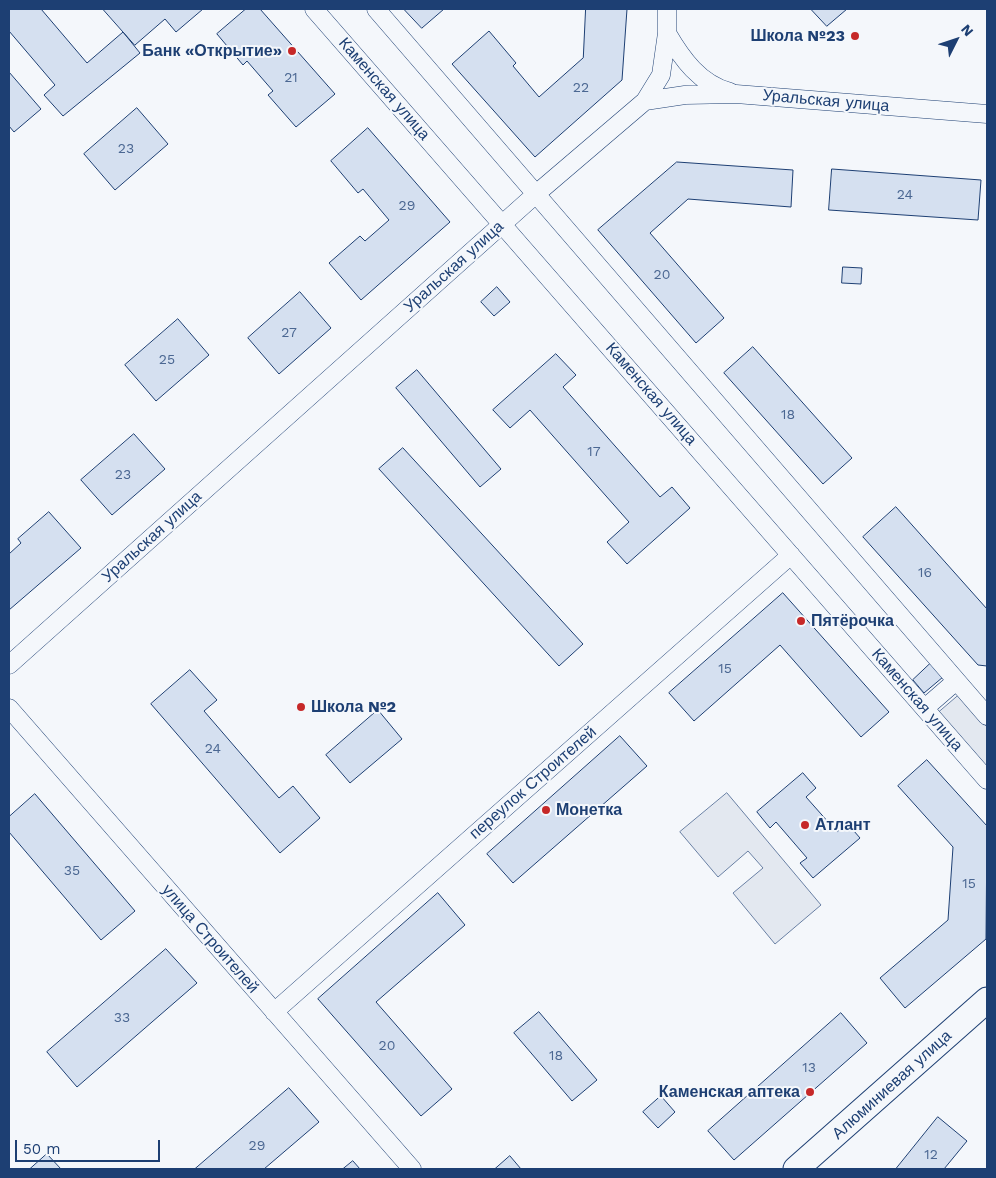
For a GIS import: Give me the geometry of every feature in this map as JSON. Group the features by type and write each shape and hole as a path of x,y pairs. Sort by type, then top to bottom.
{"main road":[{"name":"Алюминиевая улица","path":"796,1169 987,1000"}],"street":[{"name":"Каменская улица","path":"314,9 987,780"},
{"path":"376,9 987,716"},
{"path":"645,101 661,76 667,33 667,9"},
{"path":"667,33 678,52 691,68 721,90 736,94"},
{"name":"Уральская улица","path":"9,665 502,224 645,101 686,95 736,94 987,114"},
{"name":"переулок Строителей","path":"274,1012 791,555"},
{"path":"925,708 956,681"},
{"name":"улица Строителей","path":"9,708 412,1169"}],"shaded area":[{"path":"959,695 987,727 987,768 938,713"},
{"path":"727,793 821,905 775,944 733,893 763,868 748,851 718,877 680,832"}],"building":[{"path":"9,9 41,9 87,63 123,32 140,53 63,116 44,95 55,85 9,31"},
{"path":"103,9 203,9 176,32 165,19 135,45"},
{"path":"246,9 260,9 335,94 296,127 268,95 273,91 247,61 243,65 217,34"},
{"path":"404,9 444,9 422,28"},
{"path":"586,9 627,9 622,80 535,157 452,64 489,31 516,63 513,66 539,97 583,58"},
{"path":"811,9 847,9 827,26"},
{"path":"9,72 41,109 14,132 9,126"},
{"path":"137,108 168,144 115,190 84,154"},
{"path":"368,128 450,222 361,300 329,263 360,236 365,241 389,220 363,189 358,193 331,161"},
{"path":"677,162 793,170 791,207 688,199 650,233 724,318 696,343 598,230"},
{"path":"832,169 981,180 978,220 829,210"},
{"path":"843,267 862,268 861,284 842,283"},
{"path":"497,287 510,302 494,316 481,302"},
{"path":"300,292 331,328 279,374 248,338"},
{"path":"178,319 209,355 156,401 125,365"},
{"path":"753,347 852,458 823,484 724,373"},
{"path":"556,354 576,375 563,387 660,497 672,487 690,508 627,564 607,542 629,522 530,410 510,428 493,410"},
{"path":"417,370 501,469 480,487 396,388"},
{"path":"134,434 165,469 112,515 81,480"},
{"path":"403,448 583,644 559,666 379,469"},
{"path":"896,507 987,609 987,666 978,665 863,537"},
{"path":"49,512 81,548 9,610 9,554 21,543 18,539"},
{"path":"783,593 889,712 861,737 780,645 694,721 669,693"},
{"path":"931,663 943,677 924,693 913,680"},
{"path":"190,670 217,700 204,711 279,798 293,786 320,818 280,853 151,704"},
{"path":"378,710 402,739 350,783 326,755"},
{"path":"620,736 647,766 513,883 487,854"},
{"path":"927,760 987,826 986,939 905,1008 880,978 948,920 953,847 898,786"},
{"name":"Атлант","path":"803,773 816,788 806,797 837,832 847,823 860,838 813,878 800,863 807,858 776,822 770,828 757,812"},
{"path":"35,794 135,911 101,940 9,832 9,817"},
{"path":"438,893 465,925 376,1002 452,1089 421,1116 318,999"},
{"path":"166,949 197,983 77,1087 47,1052"},
{"path":"539,1012 597,1080 572,1101 514,1033"},
{"path":"841,1013 867,1043 734,1160 708,1131"},
{"path":"289,1088 319,1122 264,1169 195,1169"},
{"path":"661,1096 675,1112 658,1128 643,1112"},
{"path":"938,1117 967,1141 944,1169 896,1169"},
{"path":"47,1154 61,1169 30,1169"},
{"path":"510,1156 521,1169 495,1169"},
{"path":"353,1161 360,1169 343,1169"}],"place":[{"name":"Школа №23","path":"855,36"},
{"name":"Банк «Открытие»","path":"292,51"},
{"name":"Пятёрочка","path":"801,621"},
{"name":"Школа №2","path":"301,707"},
{"name":"Монетка","path":"546,810"},
{"name":"Атлант","path":"805,825"},
{"name":"Каменская аптека","path":"810,1092"}]}
